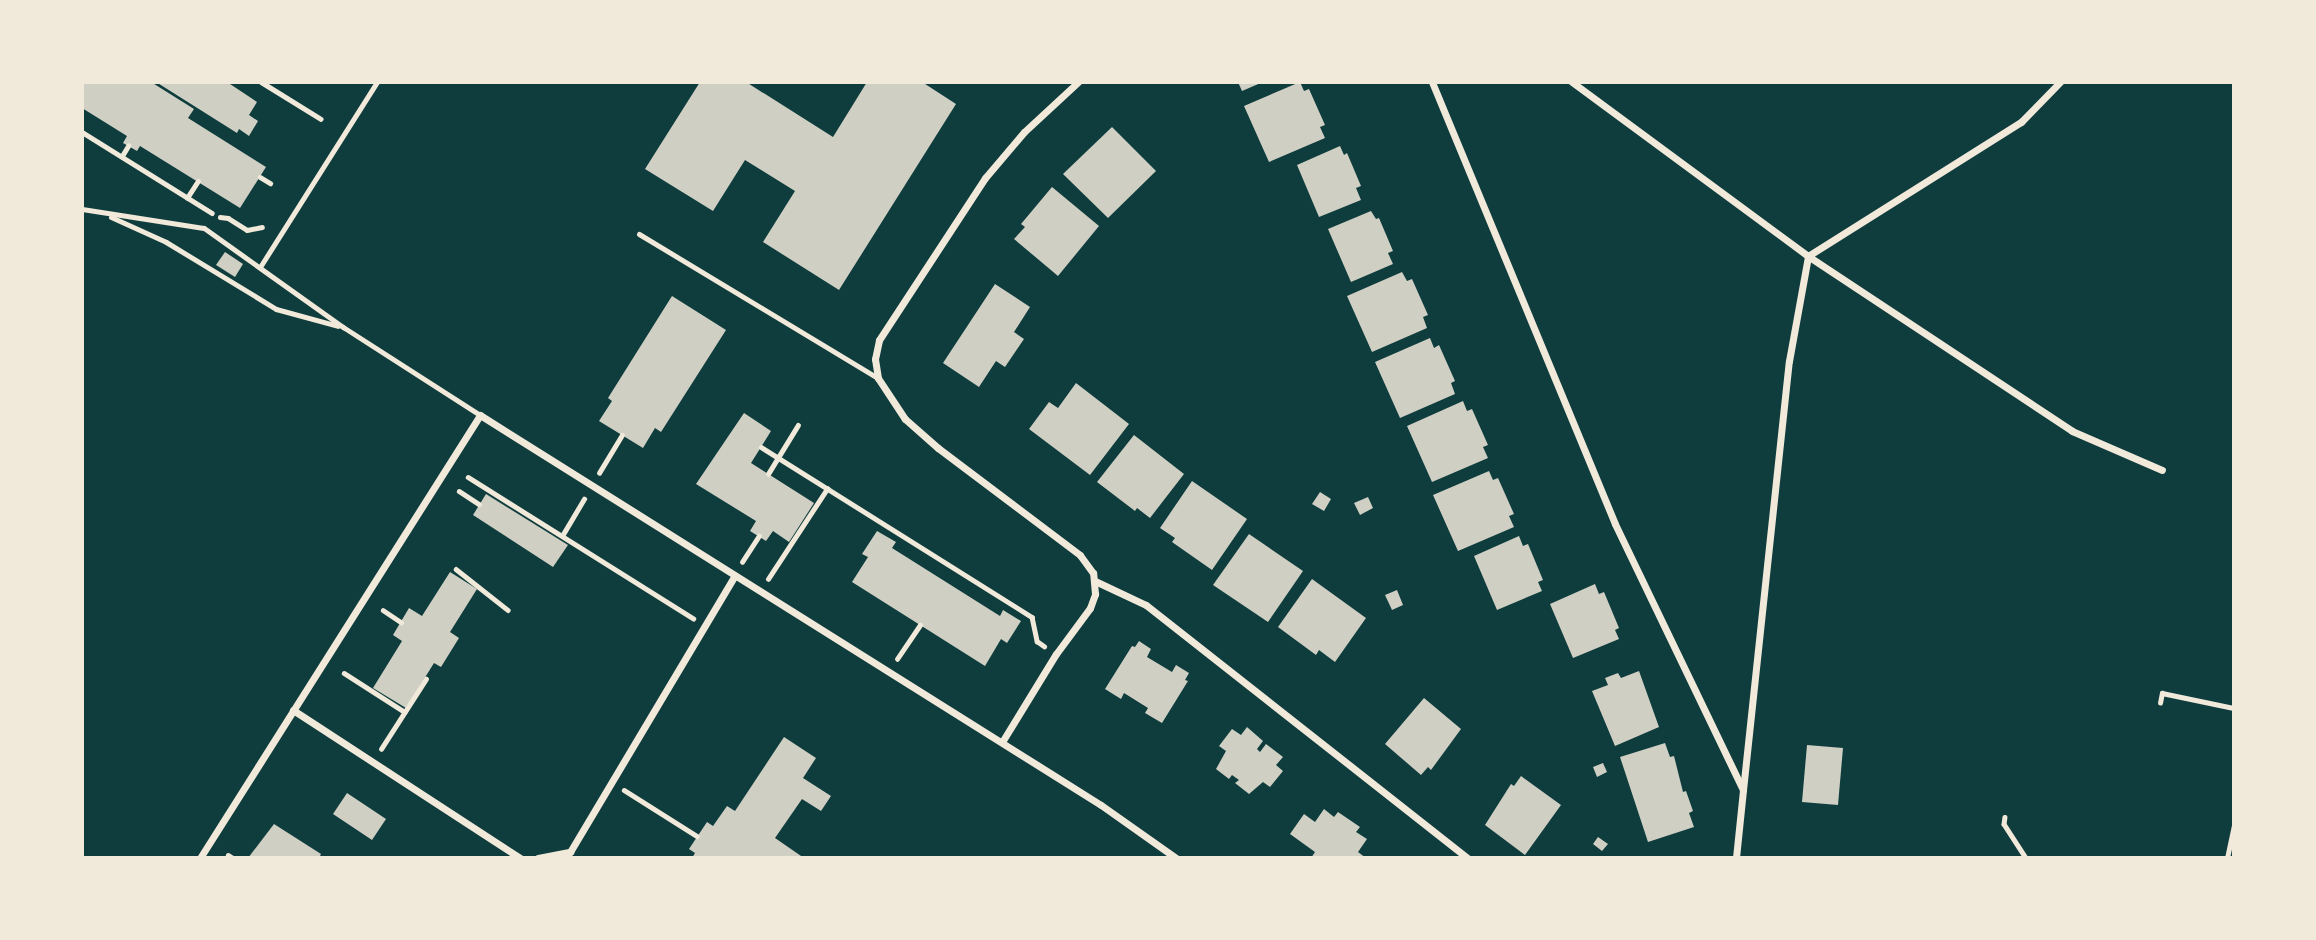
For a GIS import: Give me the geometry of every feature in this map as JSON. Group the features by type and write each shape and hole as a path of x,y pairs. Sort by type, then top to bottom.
{"street":[{"path":"1002,743 1056,654 1090,607 1095,582 1093,573 1080,555 938,448 905,419 878,378 875,359 879,341 949,229 985,178 1024,132 1078,82"},
{"path":"1432,82 1615,524 1743,790"},
{"path":"1572,82 1808,256 2071,431 2162,470"},
{"path":"1735,858 1789,361 1808,256 2021,122 2060,82"},
{"path":"200,858 480,415 1101,805 1176,858"},
{"path":"538,858 570,852 735,575"},
{"path":"1095,582 1146,605 1467,858"},
{"path":"293,710 520,858"}],"lane":[{"path":"261,82 321,119"},
{"path":"260,267 377,82"},
{"path":"82,209 204,228 343,327 480,415"},
{"path":"106,214 166,242 276,309 343,327"},
{"path":"639,234 878,378"},
{"path":"2227,858 2234,825"}],"path":[{"path":"82,132 187,198 247,230 262,227"},
{"path":"122,156 128,146"},
{"path":"260,177 270,183"},
{"path":"187,198 198,181"},
{"path":"768,474 798,425"},
{"path":"761,447 1032,617 1037,641 1056,654"},
{"path":"468,477 705,626"},
{"path":"760,591 827,489"},
{"path":"458,491 479,504"},
{"path":"747,554 759,536"},
{"path":"456,569 508,610"},
{"path":"383,610 401,622"},
{"path":"901,652 920,625"},
{"path":"344,673 405,712"},
{"path":"373,762 426,679"},
{"path":"2160,703 2162,693 2234,708"},
{"path":"612,782 697,836"},
{"path":"2005,817 2004,824 2026,858"}],"building":[{"path":"82,82 151,82 194,109 188,118 266,167 240,208 140,146 137,151 123,143 127,136 82,108"},
{"path":"156,82 227,82 257,102 249,115 258,121 249,136 239,129 237,133"},
{"path":"700,82 746,82 833,137 867,82 922,82 956,104 839,290 763,242 795,191 745,160 713,211 645,169"},
{"path":"1238,82 1263,82 1242,91"},
{"path":"1300,82 1304,91 1309,89 1325,125 1320,127 1325,138 1269,162 1244,106"},
{"path":"1112,127 1156,171 1108,218 1063,174"},
{"path":"1340,146 1344,155 1347,153 1361,186 1356,188 1361,200 1319,217 1297,165"},
{"path":"1052,187 1099,226 1058,276 1014,239 1025,227 1021,224"},
{"path":"1371,211 1376,219 1379,218 1393,251 1388,253 1393,264 1351,282 1328,229"},
{"path":"225,252 243,264 235,277 216,265"},
{"path":"1402,272 1407,281 1412,279 1428,315 1423,317 1427,328 1372,352 1347,296"},
{"path":"995,284 1030,307 1014,332 1024,339 1005,367 996,361 979,387 943,363"},
{"path":"672,296 726,330 661,432 655,428 643,448 599,421 612,401 608,398"},
{"path":"1430,338 1434,348 1439,345 1455,381 1451,383 1455,394 1400,418 1375,362"},
{"path":"1076,383 1129,424 1090,475 1029,429 1049,402 1058,408"},
{"path":"1463,401 1467,411 1472,409 1488,445 1483,447 1488,458 1432,482 1407,426"},
{"path":"744,413 771,431 751,463 814,503 789,542 773,531 766,541 750,531 756,521 696,484"},
{"path":"1134,435 1184,474 1150,518 1137,508 1135,511 1097,482"},
{"path":"1489,471 1493,480 1498,478 1514,514 1509,516 1514,527 1458,551 1433,495"},
{"path":"1192,481 1247,519 1212,570 1172,542 1175,538 1160,528"},
{"path":"1320,492 1331,499 1324,511 1312,504"},
{"path":"486,494 568,545 553,567 473,515"},
{"path":"1368,497 1373,508 1360,515 1354,503"},
{"path":"877,531 896,542 892,548 1000,616 1003,610 1021,621 1007,643 1001,639 985,666 852,582 868,557 862,554"},
{"path":"1249,534 1303,571 1268,622 1213,585"},
{"path":"1519,536 1523,546 1528,544 1543,580 1538,582 1542,591 1497,610 1474,556"},
{"path":"450,572 477,589 450,632 459,638 441,667 434,663 406,708 373,688 402,641 393,635 409,608 422,616"},
{"path":"1312,579 1366,618 1335,662 1319,650 1316,655 1278,627"},
{"path":"1595,584 1599,594 1604,592 1619,628 1615,630 1619,639 1573,658 1550,604"},
{"path":"1397,590 1403,605 1392,610 1385,595"},
{"path":"1139,641 1151,649 1147,657 1172,672 1176,665 1189,673 1185,680 1188,681 1162,723 1145,713 1148,708 1124,693 1121,699 1105,689 1132,646 1135,647"},
{"path":"1639,671 1659,727 1615,746 1592,691 1608,685 1605,678 1618,673 1621,678"},
{"path":"1424,698 1461,729 1431,770 1428,767 1421,775 1385,744"},
{"path":"1247,727 1263,741 1257,749 1260,752 1266,744 1283,757 1276,765 1283,771 1270,787 1263,782 1249,794 1235,783 1239,780 1232,775 1229,779 1216,769 1226,751 1219,746 1232,729 1241,735"},
{"path":"784,737 816,758 803,778 831,796 821,811 802,799 775,838 804,858 692,858 695,853 689,849 707,822 713,826 727,806 735,811"},
{"path":"1665,743 1670,757 1674,756 1683,792 1686,791 1693,811 1689,813 1694,827 1648,842 1620,757"},
{"path":"1807,745 1843,748 1838,805 1802,802"},
{"path":"1603,763 1607,772 1597,777 1593,767"},
{"path":"1521,776 1561,805 1525,855 1485,825 1511,784 1514,786"},
{"path":"347,793 386,819 372,840 333,814"},
{"path":"1324,809 1334,817 1338,812 1360,827 1356,832 1367,839 1358,852 1366,858 1311,858 1315,852 1290,834 1304,814 1315,822"},
{"path":"274,824 321,854 319,858 248,858"},
{"path":"1598,837 1608,844 1602,851 1593,844"}]}
